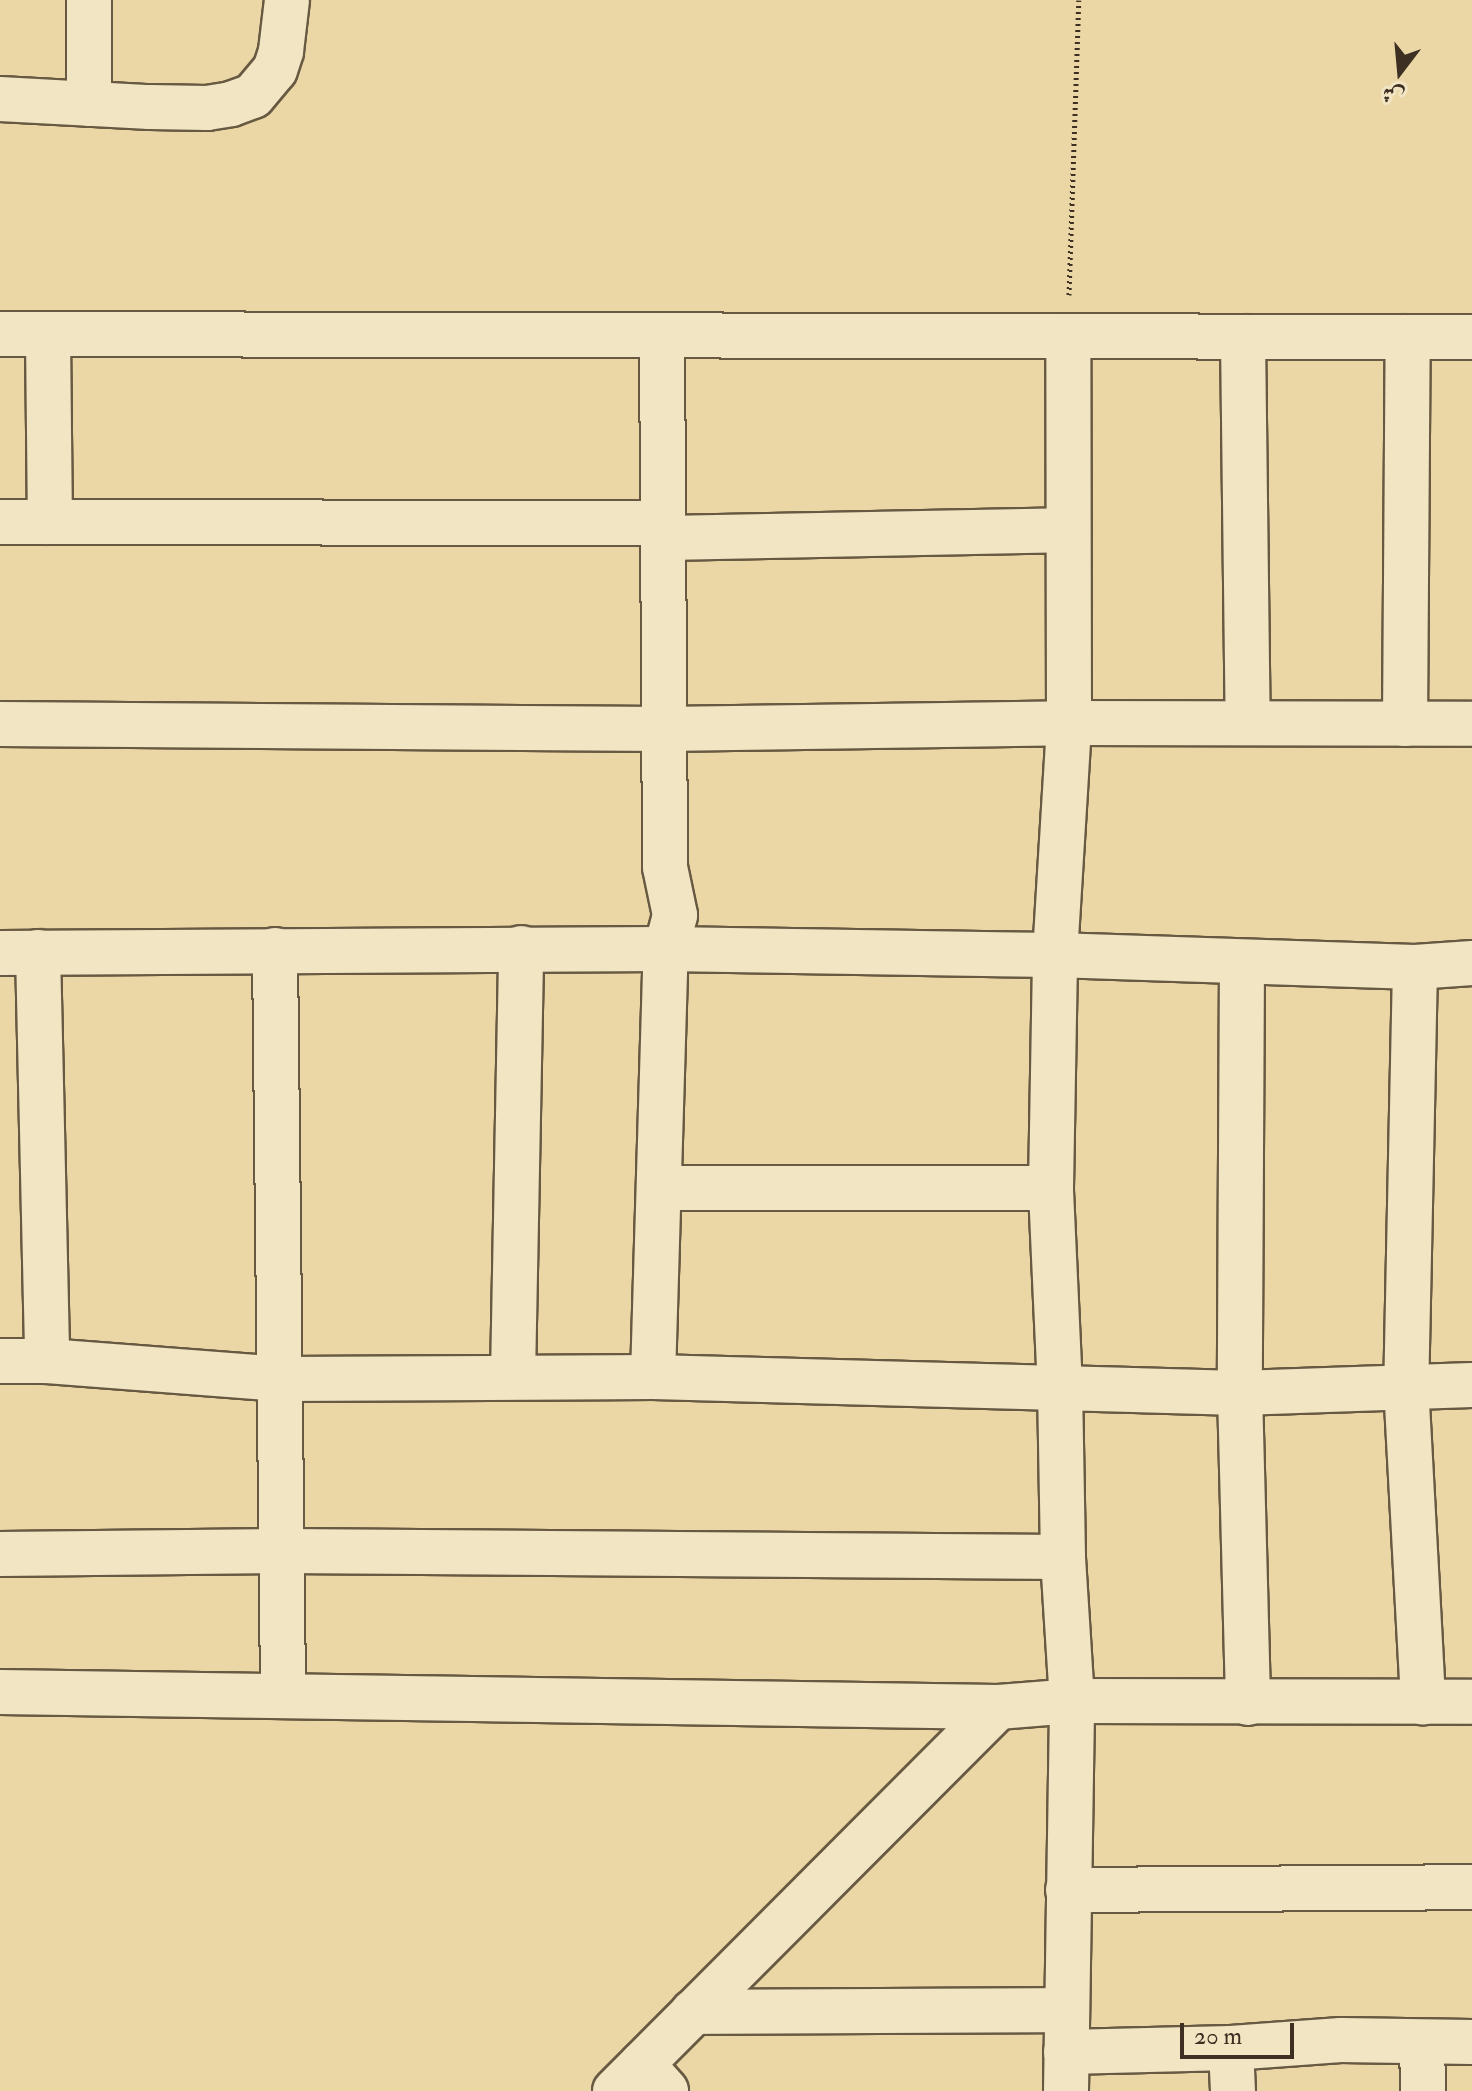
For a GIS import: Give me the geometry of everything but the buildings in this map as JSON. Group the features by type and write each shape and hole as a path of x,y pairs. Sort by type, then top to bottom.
{"street":[{"path":"89,0 89,104"},
{"path":"0,99 207,108 253,96 275,70 281,51 287,0"},
{"path":"0,334 662,338 1472,337"},
{"path":"48,335 50,522"},
{"path":"1243,337 1248,723"},
{"path":"1405,724 1408,337"},
{"path":"653,1377 666,949 675,915 665,867 662,338"},
{"path":"1066,2051 1072,1701 1063,1557 1060,1389 1051,1188 1055,955 1069,723 1068,338"},
{"path":"0,522 662,530 1067,530"},
{"path":"0,724 663,729 1069,723 1472,724"},
{"path":"513,1376 521,948"},
{"path":"47,1361 19,952 666,949 1055,955 1415,967 1472,963"},
{"path":"275,950 283,1693"},
{"path":"1242,962 1240,1393 1248,1703"},
{"path":"1415,967 1406,1385 1423,1703"},
{"path":"659,1188 1051,1188"},
{"path":"0,1361 47,1361 281,1379 653,1377 1240,1393 1472,1385"},
{"path":"0,1554 283,1551 1063,1557"},
{"path":"0,1692 283,1693 998,1707 1072,1701 1472,1702"},
{"path":"641,2082 693,2012 998,1707"},
{"path":"1068,1890 1472,1887"},
{"path":"693,2012 1066,2051 1231,2048 1341,2040 1472,2042"},
{"path":"1422,2042 1423,2091"},
{"path":"1231,2048 1233,2091"}],"path":[{"path":"1068,338 1079,0"}]}
